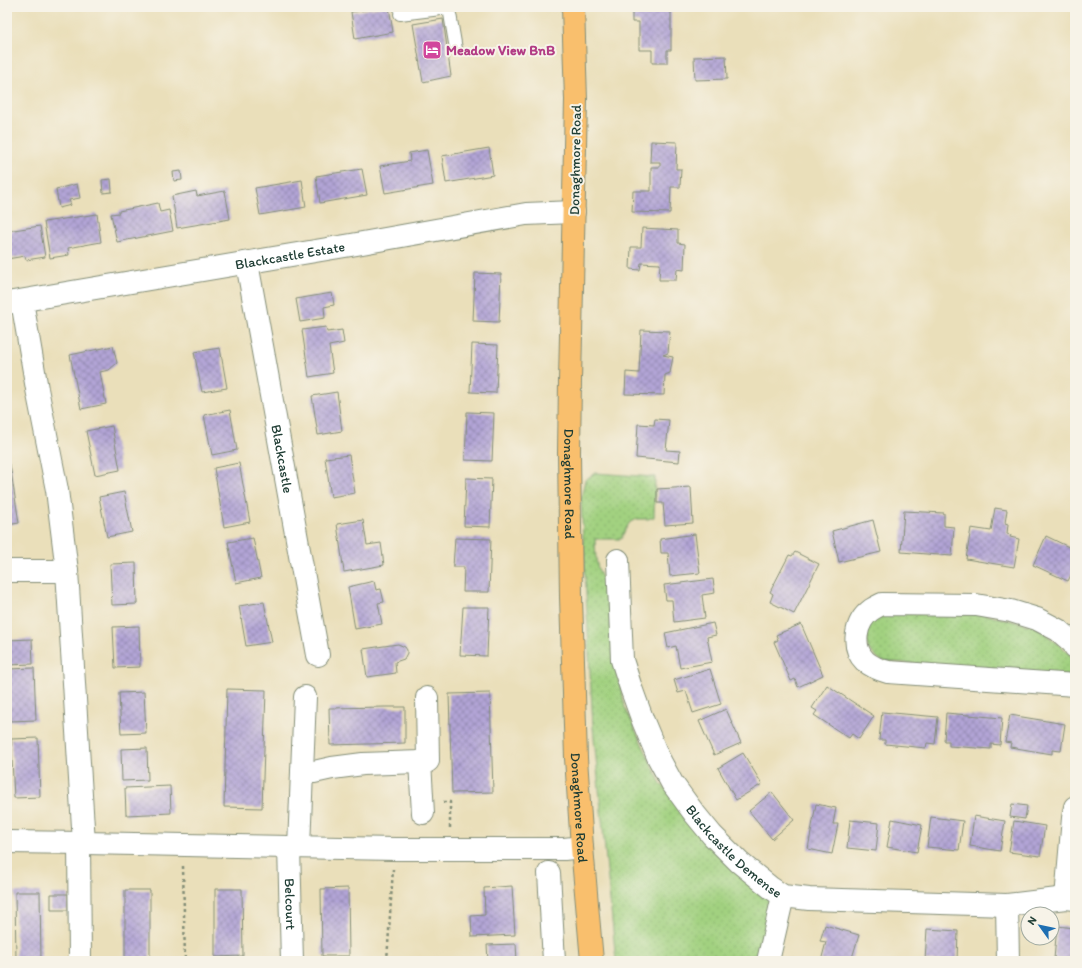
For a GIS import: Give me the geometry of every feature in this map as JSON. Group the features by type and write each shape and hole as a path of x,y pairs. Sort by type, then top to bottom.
{"main road":[{"name":"Donaghmore Road","path":"574,7 576,100 569,453 571,590 576,758 592,961"}],"street":[{"name":"Blackcastle Estate","path":"14,302 526,214 574,212"},
{"name":"Blackcastle","path":"247,263 318,655"},
{"path":"14,302 37,389 57,490 68,571 82,843 80,961"},
{"name":"Blackcastle Demense","path":"618,560 622,660 642,721 658,757 672,783 712,835 739,862 783,896 809,899 1007,905 1071,898 1072,825 1075,808"},
{"path":"7,571 68,571"},
{"path":"1075,647 1074,644 1058,630 1037,619 1011,611 976,605 882,604 870,610 862,620 857,631 859,653 866,661 876,668 888,672 1075,685"},
{"name":"Belcourt","path":"292,961 294,847 302,772 305,697"},
{"path":"302,772 314,772 364,764 428,761 427,698"},
{"path":"420,762 422,813"},
{"path":"7,842 395,849 564,849 582,847"},
{"path":"549,873 554,961"},
{"path":"768,961 783,896"},
{"path":"1007,905 1008,961"}],"lane":[{"path":"400,14 449,7 456,49"}],"path":[{"path":"182,845 185,961"},
{"path":"387,961 395,849"}],"green space":[{"path":"595,473 655,477 654,517 648,519 637,519 630,522 621,539 595,539 597,564 600,574 607,586 614,656 625,708 661,784 769,896 772,904 760,953 744,957 743,961 616,961 593,728 581,498 585,480"},
{"path":"890,612 983,614 1037,627 1069,653 1075,666 1075,674 1069,676 881,661 868,649 868,629 872,621"}],"building":[{"path":"389,7 393,32 355,39 351,12"},
{"path":"632,7 671,7 671,50 667,50 667,63 652,63 652,50 639,50 639,22 632,22"},
{"name":"Meadow View BnB","path":"443,19 451,76 423,82 413,24"},
{"path":"726,56 727,79 695,80 694,57"},
{"path":"651,141 677,142 676,169 681,169 680,187 671,187 670,213 632,212 633,191 651,191 651,167 660,167 660,162 650,162"},
{"path":"489,148 493,175 446,183 442,156"},
{"path":"427,150 433,185 385,193 380,166 410,161 409,153"},
{"path":"362,169 367,195 320,203 316,176"},
{"path":"181,171 182,180 174,181 173,172"},
{"path":"111,179 112,192 103,193 102,180"},
{"path":"302,180 306,207 260,215 255,188"},
{"path":"77,184 80,198 69,200 71,205 59,208 56,189"},
{"path":"196,191 197,196 225,191 230,219 177,228 172,196"},
{"path":"158,203 160,212 169,210 173,231 117,242 111,214"},
{"path":"97,214 101,242 68,248 69,255 50,258 44,222"},
{"path":"40,226 45,257 26,260 25,256 7,259 7,231"},
{"path":"642,228 678,230 678,243 685,244 684,270 677,269 676,280 659,280 660,264 641,263 640,270 630,269 631,247 641,247"},
{"path":"475,273 501,274 499,322 473,321"},
{"path":"332,293 334,305 324,307 325,318 300,322 296,299"},
{"path":"326,327 327,332 342,330 344,343 329,346 333,373 309,377 302,330"},
{"path":"641,330 670,331 668,353 663,355 673,357 670,373 665,375 664,395 625,394 626,372 639,373"},
{"path":"472,344 498,345 496,393 470,392"},
{"path":"113,346 117,363 109,370 100,372 106,404 81,409 70,355"},
{"path":"220,348 227,388 202,392 194,352"},
{"path":"337,392 342,431 318,435 312,396"},
{"path":"230,410 237,450 212,455 204,415"},
{"path":"467,412 494,413 492,461 465,460"},
{"path":"655,419 669,420 666,450 680,451 679,462 636,458 638,424 654,425"},
{"path":"112,426 120,470 95,475 86,431"},
{"path":"349,455 355,493 331,497 325,458"},
{"path":"239,463 250,522 224,527 214,468"},
{"path":"7,465 10,465 19,523 7,525"},
{"path":"466,478 492,479 490,527 464,526"},
{"path":"691,487 693,523 665,525 663,503 657,503 657,489"},
{"path":"124,492 132,532 107,537 99,497"},
{"path":"995,508 1007,510 1005,523 1008,524 1007,534 1011,535 1010,537 1019,539 1014,567 966,559 971,528 991,531"},
{"path":"904,511 944,513 944,526 954,527 952,556 901,552"},
{"path":"363,520 367,545 381,543 384,565 344,572 337,524"},
{"path":"873,520 881,552 839,562 832,531"},
{"path":"695,534 700,573 670,576 668,553 661,553 660,539"},
{"path":"1046,536 1075,550 1075,567 1068,581 1033,565"},
{"path":"253,538 261,578 236,583 228,542"},
{"path":"455,538 491,539 489,592 463,592 464,567 453,567"},
{"path":"795,552 819,564 794,614 770,602 773,594 770,592 789,555 792,556"},
{"path":"136,563 137,604 112,605 110,564"},
{"path":"713,579 715,593 702,595 705,618 674,622 672,600 666,600 664,585"},
{"path":"374,581 376,590 381,589 384,602 378,603 382,624 355,629 348,587"},
{"path":"264,602 272,642 246,646 239,606"},
{"path":"463,607 489,607 487,656 460,655"},
{"path":"713,623 716,635 707,637 712,662 680,668 676,646 668,648 665,633"},
{"path":"801,624 823,675 798,687 795,679 791,681 774,642 778,640 776,635"},
{"path":"139,626 140,667 115,668 113,627"},
{"path":"32,639 33,664 7,665 7,640"},
{"path":"398,644 405,647 407,653 404,659 395,662 396,673 367,677 363,649"},
{"path":"34,668 36,720 10,721 9,695 7,695 8,669"},
{"path":"710,669 721,704 693,713 686,691 678,693 674,680"},
{"path":"827,685 874,716 859,739 852,734 849,738 814,715 817,711 812,708"},
{"path":"227,689 266,690 262,808 224,807"},
{"path":"144,692 146,733 121,734 119,693"},
{"path":"490,693 493,792 452,793 449,694"},
{"path":"405,707 405,743 330,745 329,708"},
{"path":"726,709 741,743 714,755 699,721"},
{"path":"882,712 938,717 935,744 927,743 926,748 885,744 885,740 879,740"},
{"path":"946,713 1002,718 1000,745 991,744 991,749 949,746 949,741 944,741"},
{"path":"1010,715 1065,724 1061,751 1052,750 1052,754 1010,747 1011,743 1005,742"},
{"path":"38,738 40,797 14,798 11,739"},
{"path":"147,748 148,780 122,781 121,749"},
{"path":"743,753 762,784 736,800 718,768"},
{"path":"170,786 171,813 126,815 125,788"},
{"path":"772,792 794,820 772,839 749,811"},
{"path":"816,804 836,808 833,824 838,824 832,854 808,849"},
{"path":"1012,804 1027,806 1025,819 1010,817"},
{"path":"974,816 1005,821 1000,851 970,846"},
{"path":"931,817 963,821 959,850 927,847"},
{"path":"892,819 922,825 917,852 887,847"},
{"path":"850,820 879,823 876,851 847,848"},
{"path":"1014,821 1045,826 1040,856 1009,852"},
{"path":"512,886 515,935 472,937 471,916 485,915 484,888"},
{"path":"348,888 349,956 322,956 321,889"},
{"path":"215,889 242,889 243,956 215,957"},
{"path":"125,890 150,890 150,960 125,960"},
{"path":"15,892 40,892 41,961 16,961"},
{"path":"51,894 68,894 68,910 51,910"},
{"path":"825,925 859,935 851,961 821,961 826,942 820,941"},
{"path":"1060,926 1075,928 1075,961 1054,959 1055,946 1060,946"},
{"path":"927,929 958,931 957,961 925,961"},
{"path":"516,944 517,961 488,961 487,945"}],"place":[{"name":"Meadow View BnB","path":"432,50"}]}
